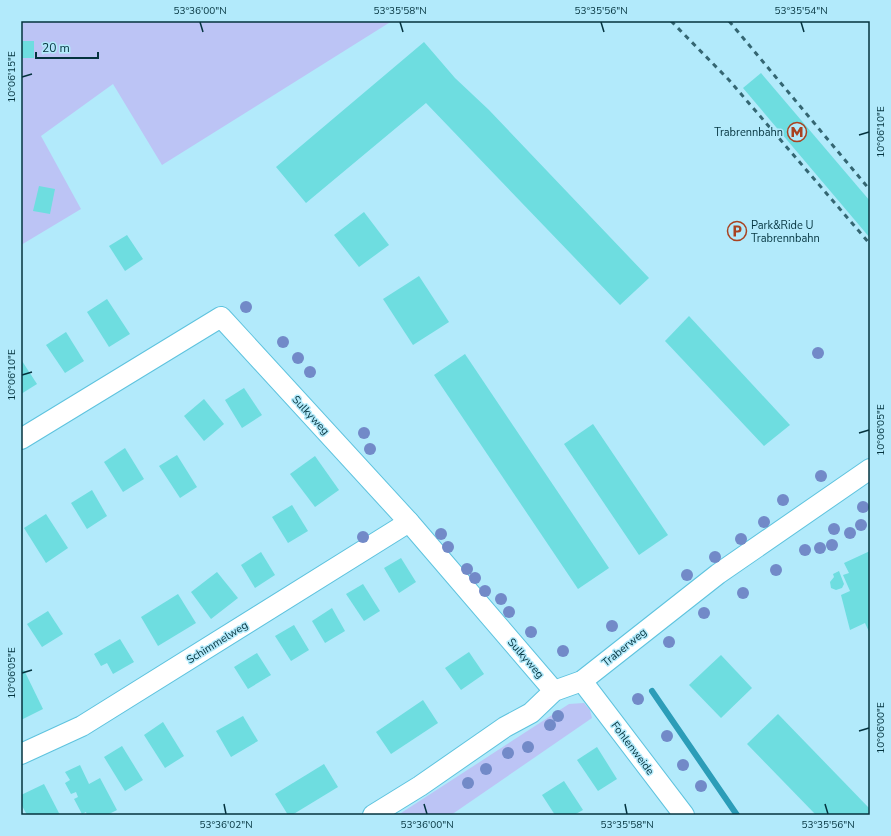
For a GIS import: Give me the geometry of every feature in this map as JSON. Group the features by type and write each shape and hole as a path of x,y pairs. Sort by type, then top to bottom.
{"street":[{"name":"Sulkyweg","path":"21,440 221,317 409,522 554,691"},
{"name":"Traberweg","path":"373,815 420,786 505,727 531,713 554,691 582,681 718,574 870,469"},
{"name":"Schimmelweg","path":"21,754 82,726 409,522"},
{"name":"Fohlenweide","path":"582,681 684,815"}],"shaded area":[{"path":"21,21 392,21 162,165 113,84 41,136 81,209 21,245"},
{"path":"584,703 590,710 592,718 451,815 398,815 569,704"}],"building":[{"path":"21,41 34,41 34,58 21,58"},
{"path":"424,42 455,78 489,110 649,278 620,305 426,103 306,203 276,167"},
{"path":"761,73 870,201 870,238 743,88"},
{"path":"39,186 55,189 50,214 33,211"},
{"path":"364,212 389,245 359,267 334,235"},
{"path":"127,235 143,259 125,271 109,246"},
{"path":"419,276 449,322 413,345 383,299"},
{"path":"107,299 130,334 109,347 87,312"},
{"path":"689,316 790,425 764,446 665,341"},
{"path":"66,332 84,361 65,373 46,345"},
{"path":"465,354 609,568 578,589 434,375"},
{"path":"22,361 37,384 21,394 21,362"},
{"path":"244,388 262,415 242,428 225,400"},
{"path":"204,399 224,424 204,441 184,416"},
{"path":"593,424 668,535 639,555 564,444"},
{"path":"125,448 144,479 123,492 104,462"},
{"path":"177,455 197,487 180,498 159,466"},
{"path":"315,456 339,490 315,507 290,474"},
{"path":"92,490 107,516 87,529 71,503"},
{"path":"292,505 308,531 288,543 272,517"},
{"path":"46,514 68,548 46,563 24,528"},
{"path":"870,551 870,634 865,623 850,630 841,595 850,591 843,575 849,573 844,563"},
{"path":"261,552 275,575 255,588 241,565"},
{"path":"401,558 416,582 399,593 384,568"},
{"path":"839,571 844,584 842,588 836,590 831,588 830,582 834,577 833,574"},
{"path":"217,572 238,598 211,619 191,592"},
{"path":"363,584 380,611 364,621 346,594"},
{"path":"178,594 196,623 158,646 141,617"},
{"path":"332,608 345,631 325,643 312,621"},
{"path":"48,611 63,634 42,647 27,624"},
{"path":"294,625 309,650 291,661 275,636"},
{"path":"120,639 134,662 113,674 107,663 101,666 94,654"},
{"path":"469,652 484,674 461,690 445,668"},
{"path":"257,653 271,675 248,689 234,667"},
{"path":"721,655 752,688 721,718 689,685"},
{"path":"24,670 43,709 21,720 21,672"},
{"path":"423,700 438,723 391,754 376,732"},
{"path":"778,714 870,809 870,815 816,815 747,744"},
{"path":"243,716 258,741 231,757 216,731"},
{"path":"163,722 184,756 165,768 144,735"},
{"path":"122,746 143,780 125,791 104,757"},
{"path":"597,747 617,779 598,791 577,760"},
{"path":"324,764 338,787 292,815 288,815 275,794"},
{"path":"80,765 89,784 100,778 117,810 107,815 87,815 86,812 82,814 74,799 78,797 76,792 71,794 65,783 70,780 65,772"},
{"path":"564,781 583,810 574,815 555,815 542,795"},
{"path":"44,784 60,815 27,815 21,804 21,795"}],"waterway":[{"path":"652,691 737,815"}],"railway":[{"path":"671,21 729,80 870,244"},
{"path":"729,21 870,190"}],"place":[{"name":"Trabrennbahn","path":"797,132"},
{"name":"Park&Ride U Trabrennbahn","path":"737,231"}]}
